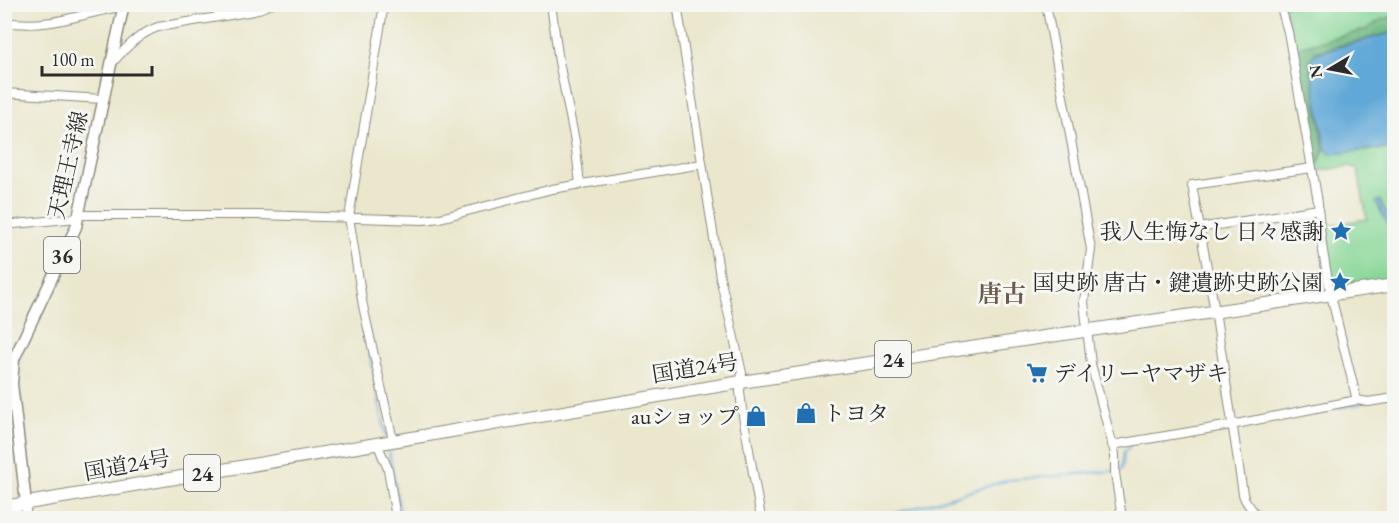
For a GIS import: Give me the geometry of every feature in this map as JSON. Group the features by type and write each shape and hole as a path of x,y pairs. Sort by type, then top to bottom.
{"highway":[{"name":"国道24号","path":"4,507 741,382 1395,285"}],"main road":[{"name":"天理王寺線","path":"26,503 12,384 14,359 76,227 124,5"}],"street":[{"path":"110,65 131,42 145,32 158,27 254,11 271,4"},
{"path":"384,4 349,217 363,306 393,441"},
{"path":"551,4 559,62 575,141 580,184"},
{"path":"677,4 720,277 742,373 740,391 742,410 761,519"},
{"path":"1046,4 1090,249 1084,302 1086,331 1098,395 1112,445 1122,519"},
{"path":"1280,4 1288,32 1312,168 1331,296 1358,400"},
{"path":"4,22 32,24 63,21 124,5"},
{"path":"4,93 103,99"},
{"path":"4,225 78,217 431,219 537,192 702,165"},
{"path":"1257,519 1253,508 1245,502 1192,185 1312,168"},
{"path":"1199,228 1319,209"},
{"path":"1112,445 1232,428 1358,400 1368,402 1395,398"},
{"path":"377,443 388,469 396,519"},
{"path":"26,503 26,519"}],"green space":[{"path":"1283,5 1394,5 1394,279 1334,288 1321,227 1367,219 1358,170 1351,166 1316,171 1295,44"},
{"path":"1394,17 1394,32 1316,52 1310,60 1324,149 1319,163 1316,164 1295,54 1299,47 1367,29 1382,19"}],"water":[{"path":"1394,32 1394,148 1330,154 1325,149 1310,60 1316,53"},
{"path":"1380,200 1394,229 1394,237 1376,202"}],"waterway":[{"path":"370,354 386,437"},
{"path":"1336,408 1360,404"},
{"path":"388,446 401,518"},
{"path":"1118,471 1122,469 1124,452 1130,446"},
{"path":"880,518 1008,480 1113,471"},
{"path":"833,518 850,518"}],"place":[{"name":"我人生悔なし 日々感謝","path":"1341,231"},
{"name":"国史跡 唐古・鍵遺跡史跡公園","path":"1340,282"},
{"name":"デイリーヤマザキ","path":"1037,373"},
{"name":"トヨタ","path":"806,413"},
{"name":"auショップ","path":"756,416"}],"district":[{"name":"唐古","path":"1002,293"}]}
